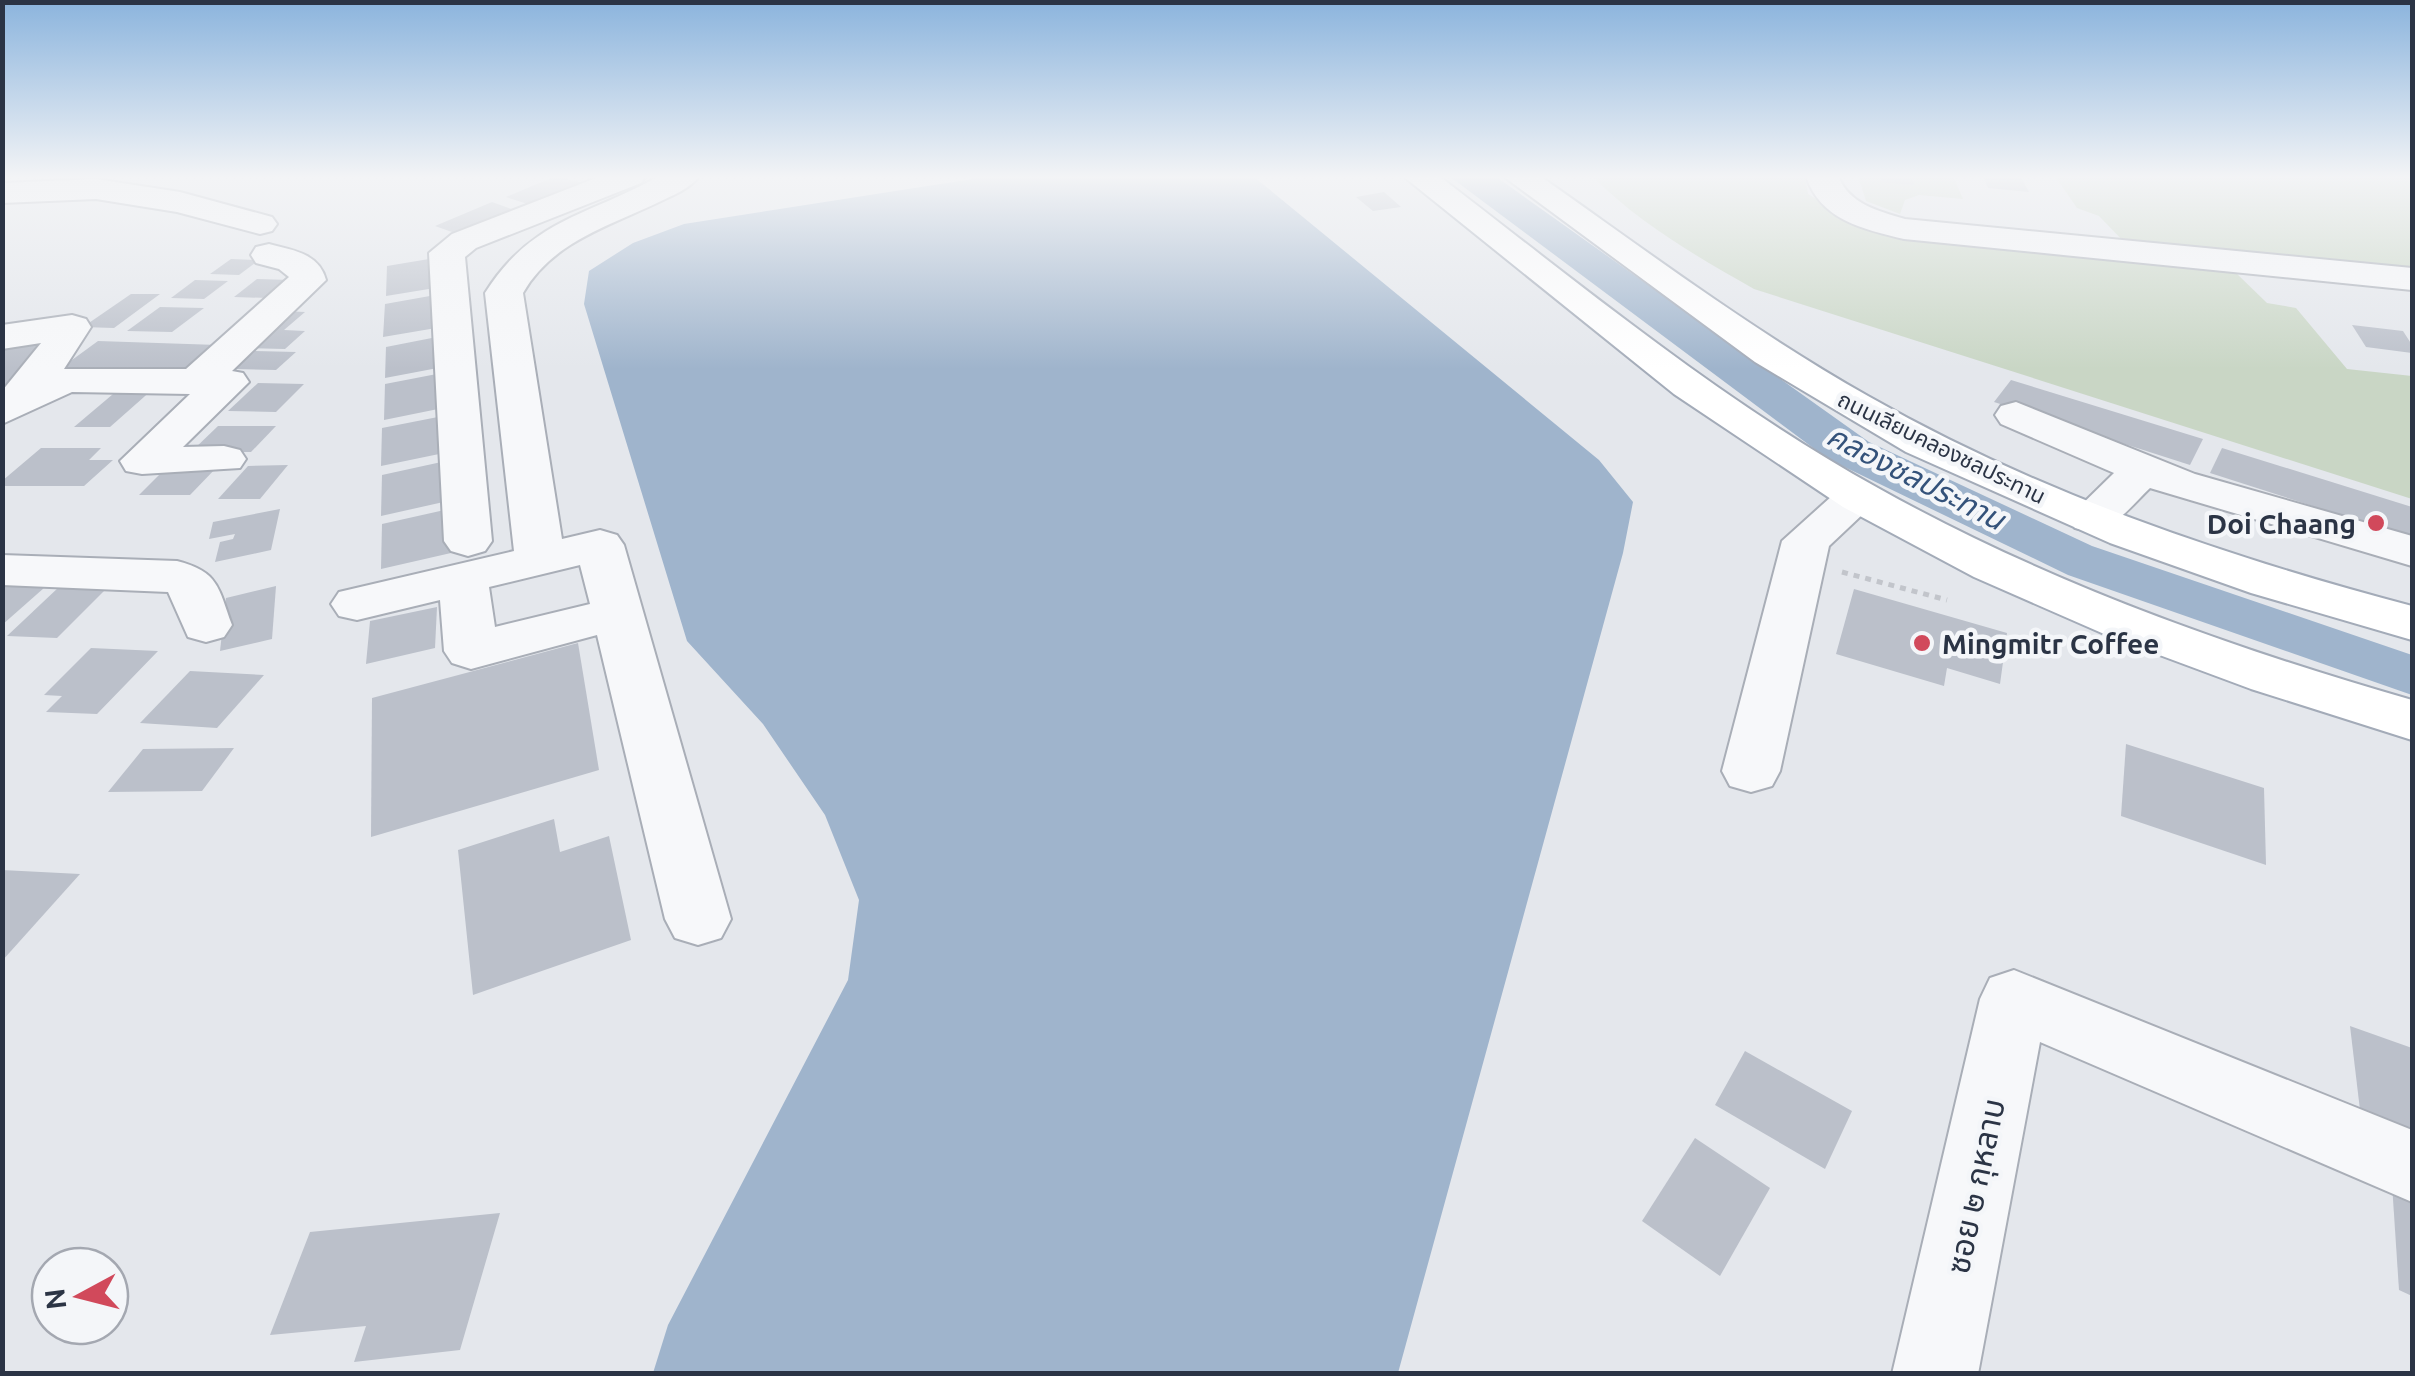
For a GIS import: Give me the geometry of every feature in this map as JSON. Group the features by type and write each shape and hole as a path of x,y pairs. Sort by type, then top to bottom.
{"main road":[{"path":"1503,240 1749,428 1858,497 1986,564 2143,631 2412,720"},
{"name":"ถนนเลียบคลองชลประทาน","path":"1610,240 1856,408 2009,483 2092,518 2256,575 2412,623"}],"street":[{"path":"198,380 308,280 308,274 266,240"},
{"path":"466,240 447,252 471,650 618,613"},
{"path":"540,559 504,293 512,274 534,253 561,240"},
{"path":"2016,240 2412,280"},
{"path":"2254,264 2269,291 2313,306"},
{"path":"2,336 72,326 14,403"},
{"path":"14,403 68,380 228,382 142,461 224,458"},
{"path":"2016,416 2179,484 2412,558"},
{"path":"2092,518 2144,470"},
{"path":"1752,772 1806,541 1858,497"},
{"path":"357,604 466,560 540,559 600,545 698,919"},
{"path":"2,570 177,577 192,584 206,625"},
{"name":"ซอย ๒ กุหลาบ","path":"1936,1374 2014,999 2412,1166"}],"path":[{"path":"1801,561 1947,600"}],"green space":[{"path":"1674,240 2022,240 2234,271 2267,303 2296,308 2347,369 2412,376 2412,499 1754,289"},
{"path":"2122,240 2412,240 2412,273 2129,247"}],"water":[{"path":"1331,240 1599,460 1633,502 1623,553 1398,1373 653,1373 668,1325 848,980 859,900 825,815 763,724 687,641 584,304 589,271 633,243"},
{"name":"คลองชลประทาน","path":"1535,240 1585,240 1869,442 2092,546 2412,655 2412,695 2068,575 1828,459"}],"building":[{"path":"441,257 441,287 386,296 387,266"},
{"path":"231,259 259,260 239,275 210,274"},
{"path":"257,279 291,280 269,298 234,297"},
{"path":"195,280 228,281 204,299 171,298"},
{"path":"131,294 160,294 114,328 83,327"},
{"path":"441,294 442,327 383,337 385,304"},
{"path":"160,307 204,308 172,332 127,331"},
{"path":"284,311 305,312 284,330 305,331 285,349 242,348"},
{"path":"2352,325 2403,331 2412,345 2412,353 2366,347"},
{"path":"64,331 2,405 2,338"},
{"path":"442,336 443,367 385,378 386,347"},
{"path":"98,341 218,345 183,372 61,368"},
{"path":"255,351 296,352 276,370 234,369"},
{"path":"442,373 443,408 384,420 385,384"},
{"path":"2011,380 2203,439 2190,465 1994,402"},
{"path":"258,383 304,384 276,412 228,411"},
{"path":"119,389 153,389 110,427 74,427"},
{"path":"443,416 444,453 381,466 382,428"},
{"path":"218,426 276,426 251,452 191,452"},
{"path":"41,448 101,448 89,460 113,460 84,486 2,486 2,481"},
{"path":"2222,448 2412,507 2412,538 2210,473"},
{"path":"446,461 448,501 381,516 382,475"},
{"path":"288,465 260,499 218,499 248,466"},
{"path":"168,466 218,466 190,495 139,495"},
{"path":"280,509 271,550 215,562 220,542 233,539 235,534 209,539 213,522"},
{"path":"449,509 451,553 381,569 382,524"},
{"path":"2,578 53,580 2,625"},
{"path":"276,586 272,639 220,651 226,598"},
{"path":"59,587 108,587 57,638 7,636"},
{"name":"Mingmitr Coffee","path":"1854,589 2007,633 2000,684 1947,668 1944,686 1836,654"},
{"path":"437,607 435,648 366,664 370,621"},
{"path":"578,643 599,770 371,837 372,698"},
{"path":"91,648 158,651 97,714 46,712 62,696 44,695"},
{"path":"190,671 264,675 217,728 140,723"},
{"path":"2126,744 2264,788 2266,865 2121,816"},
{"path":"234,748 202,791 108,792 143,749"},
{"path":"554,819 560,852 609,836 631,940 473,995 458,850"},
{"path":"2,870 80,874 2,961"},
{"path":"2350,1026 2412,1048 2412,1130 2360,1110"},
{"path":"1745,1051 1852,1111 1825,1169 1715,1105"},
{"path":"1695,1138 1770,1188 1720,1276 1642,1221"},
{"path":"2392,1184 2412,1193 2412,1296 2399,1290"},
{"path":"500,1213 460,1350 354,1362 366,1326 270,1335 310,1232"}],"place":[{"name":"Doi Chaang","path":"2376,523"},
{"name":"Mingmitr Coffee","path":"1922,643"}]}
